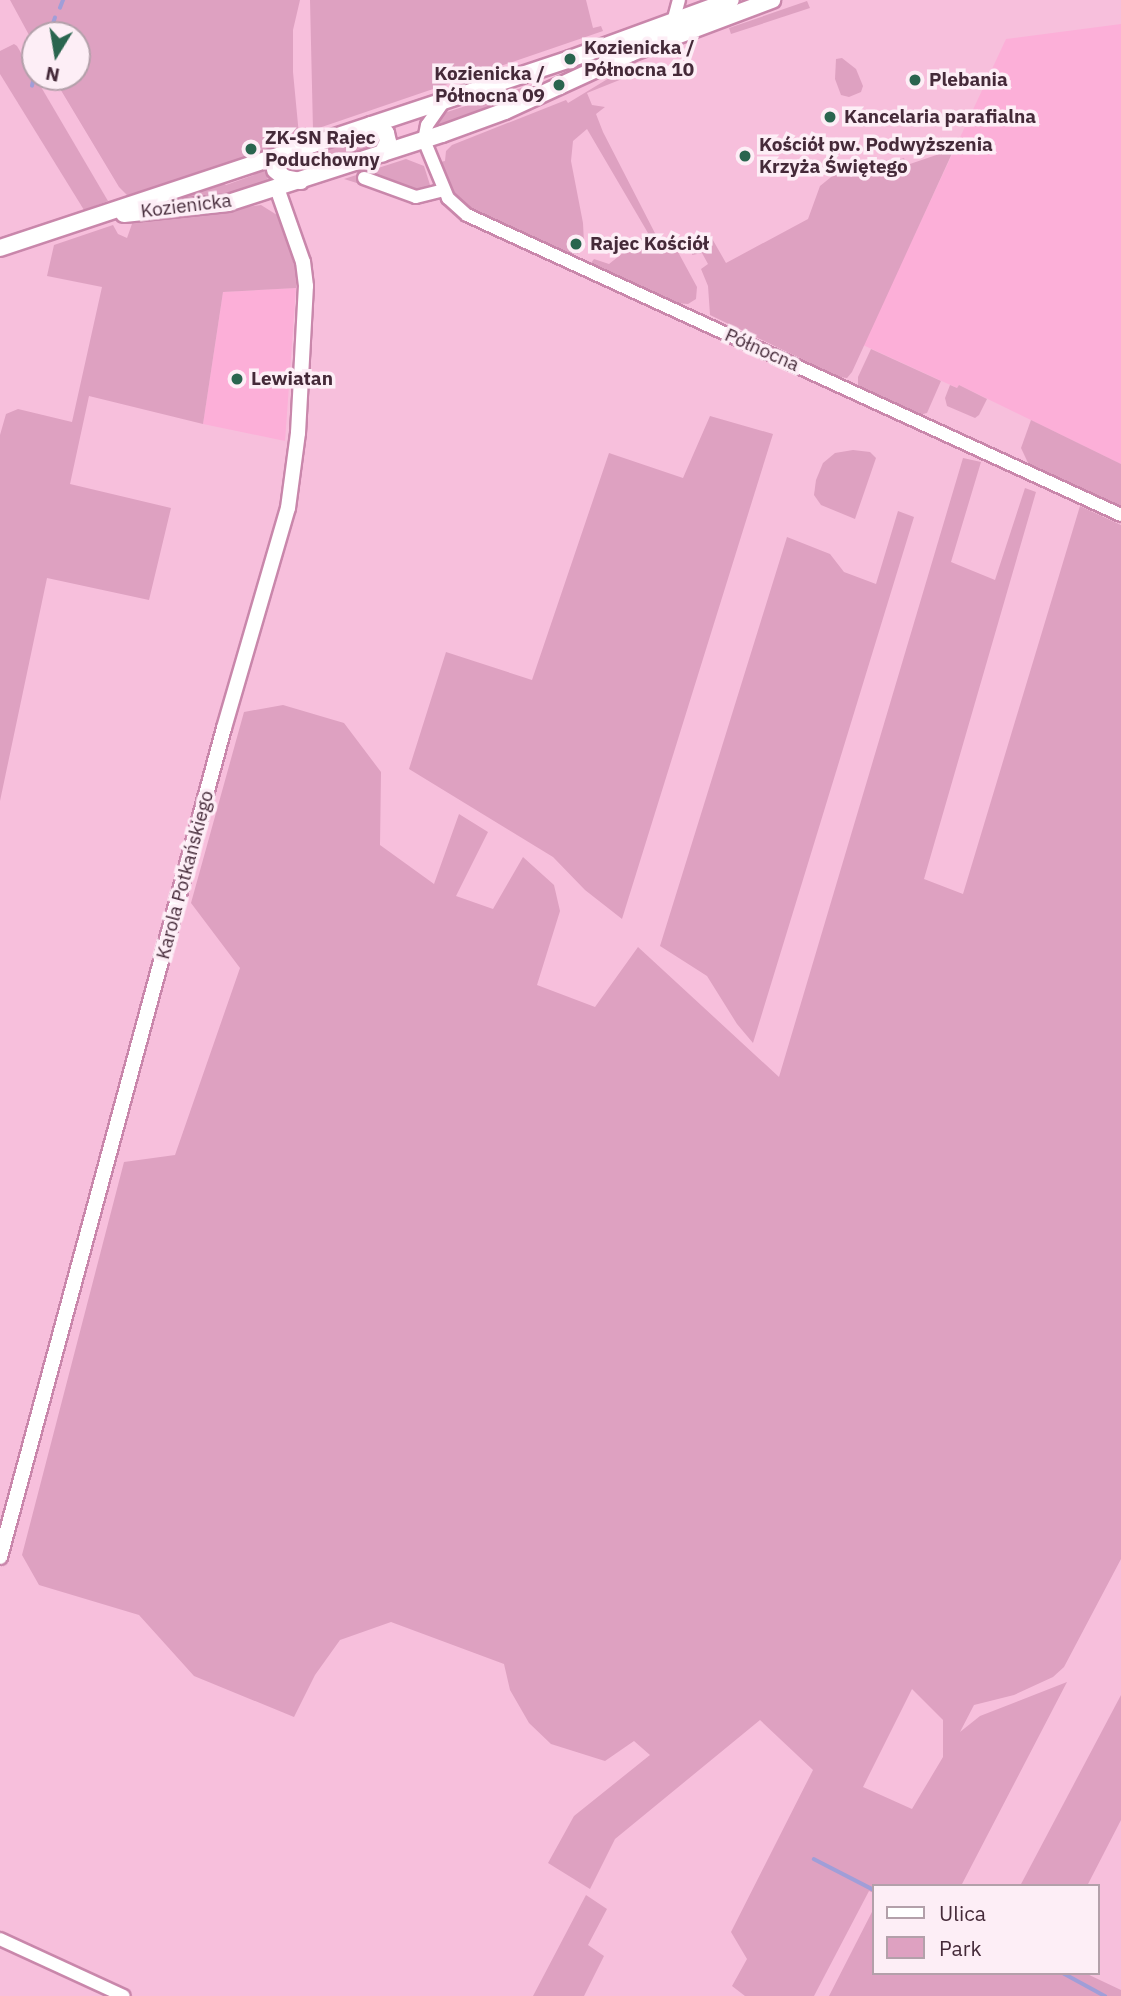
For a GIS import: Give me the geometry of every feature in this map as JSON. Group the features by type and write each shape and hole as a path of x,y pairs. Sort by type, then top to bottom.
{"main road":[{"name":"Kozienicka","path":"0,248 674,22 772,0"},
{"name":"Kozienicka","path":"108,213 228,203 301,181 505,111 731,8"},
{"path":"371,125 386,133 388,142 382,154"},
{"path":"277,188 275,170 281,154"},
{"path":"275,170 285,178 301,181"}],"street":[{"path":"674,22 679,0"},
{"path":"731,8 744,0"},
{"path":"424,140 427,125 444,101"},
{"path":"431,157 442,134"},
{"name":"Północna","path":"424,140 443,190 457,207 478,222 1121,515"},
{"path":"365,178 416,197 443,190"},
{"path":"288,219 290,197 301,181"},
{"name":"Karola Potkańskiego","path":"0,1557 224,727 288,508 298,433 306,286 303,262 277,188"},
{"path":"0,1939 124,1996"}],"shaded area":[{"path":"1121,24 1121,464 959,385 957,388 863,345 1006,39"},
{"path":"296,288 285,441 203,424 223,292"}],"green space":[{"path":"10,0 300,0 293,30 293,72 299,135 280,148 130,198 119,187 61,91 91,91 91,21 21,21"},
{"path":"310,0 586,0 593,28 601,26 603,31 313,130"},
{"path":"807,1 810,8 731,34 729,28"},
{"path":"14,44 17,46 21,53 21,91 43,91 108,201 84,210 0,74 0,51"},
{"path":"842,58 856,69 863,86 861,92 849,97 841,95 835,79 836,59"},
{"path":"624,69 627,77 587,93 592,105 605,107 596,114 603,132 659,241 671,239 697,287 696,299 688,304 675,303 591,263 594,259 609,264 648,233 587,129 573,141 571,161 583,223 584,243 578,254 567,253 475,212 455,195 440,162 445,161 446,151 452,145 566,100 568,103"},
{"path":"537,83 538,87 498,107 430,131 447,112"},
{"path":"368,132 378,137 374,150 308,171 302,154"},
{"path":"954,149 847,378 839,377 710,315 708,286 701,269 708,264 702,253 692,255 694,244 710,235 726,263 808,219 820,186 852,160 894,161 904,158 907,165"},
{"path":"406,159 424,166 431,188 417,192 365,172"},
{"path":"266,165 268,182 223,198 182,200 181,195 219,181 226,185 254,175 258,168"},
{"path":"365,172 360,184 344,179"},
{"path":"261,205 277,215 286,236 297,276 296,288 223,292 203,424 89,396 70,484 171,508 149,600 47,578 0,801 0,435 6,414 18,409 72,422 102,287 47,276 54,245 113,225 118,234 127,238 133,221"},
{"path":"871,349 941,381 927,413 919,415 858,387 858,377"},
{"path":"950,385 957,388 959,385 987,399 979,415 975,418 947,406 945,398"},
{"path":"710,416 773,434 622,919 585,890 553,857 409,769 446,652 532,680 609,453 683,478"},
{"path":"1031,420 1121,464 1121,508 1029,465 1021,448"},
{"path":"853,450 870,452 876,458 855,519 821,505 814,495 816,480 823,463 835,453"},
{"path":"963,458 981,462 951,562 995,580 1025,488 1036,492 924,879 963,894 1080,506 1121,525 1121,1559 1064,1667 1053,1677 1014,1695 974,1705 960,1732 980,1716 1067,1682 962,1884 872,1884 872,1892 869,1891 814,1996 745,1996 732,1986 747,1959 731,1932 813,1770 760,1720 615,1839 590,1889 548,1863 574,1816 650,1755 634,1741 605,1761 551,1744 529,1723 510,1690 504,1664 391,1622 340,1640 315,1675 294,1717 194,1676 139,1615 39,1585 22,1555 124,1162 175,1155 240,968 191,903 244,712 283,705 344,723 381,772 380,845 434,884 459,814 488,832 456,896 493,909 523,857 554,885 560,911 537,985 595,1007 638,947 779,1077","holes":["912,1689 943,1720 943,1757 912,1809 863,1787"]},
{"path":"898,511 914,517 753,1043 737,1024 707,976 660,946 787,537 830,554 844,572 876,584"},
{"path":"1121,1695 1121,1820 1088,1884 1021,1884"},
{"path":"586,1895 607,1909 588,1945 604,1956 584,1996 533,1996"},
{"path":"872,1912 872,1975 1089,1975 1121,1990 1121,1996 829,1996"}],"waterway":[{"path":"60,8 63,0"},
{"path":"814,1859 872,1889"},
{"path":"1067,1975 1105,1996"}],"place":[{"name":"Kozienicka / Północna 10","path":"570,59"},
{"name":"Plebania","path":"915,80"},
{"name":"Kozienicka / Północna 09","path":"559,85"},
{"name":"Kancelaria parafialna","path":"830,117"},
{"name":"ZK-SN Rajec Poduchowny","path":"251,149"},
{"name":"Kościół pw. Podwyższenia Krzyża Świętego","path":"745,156"},
{"name":"Rajec Kościół","path":"576,244"},
{"name":"Lewiatan","path":"237,379"}]}
